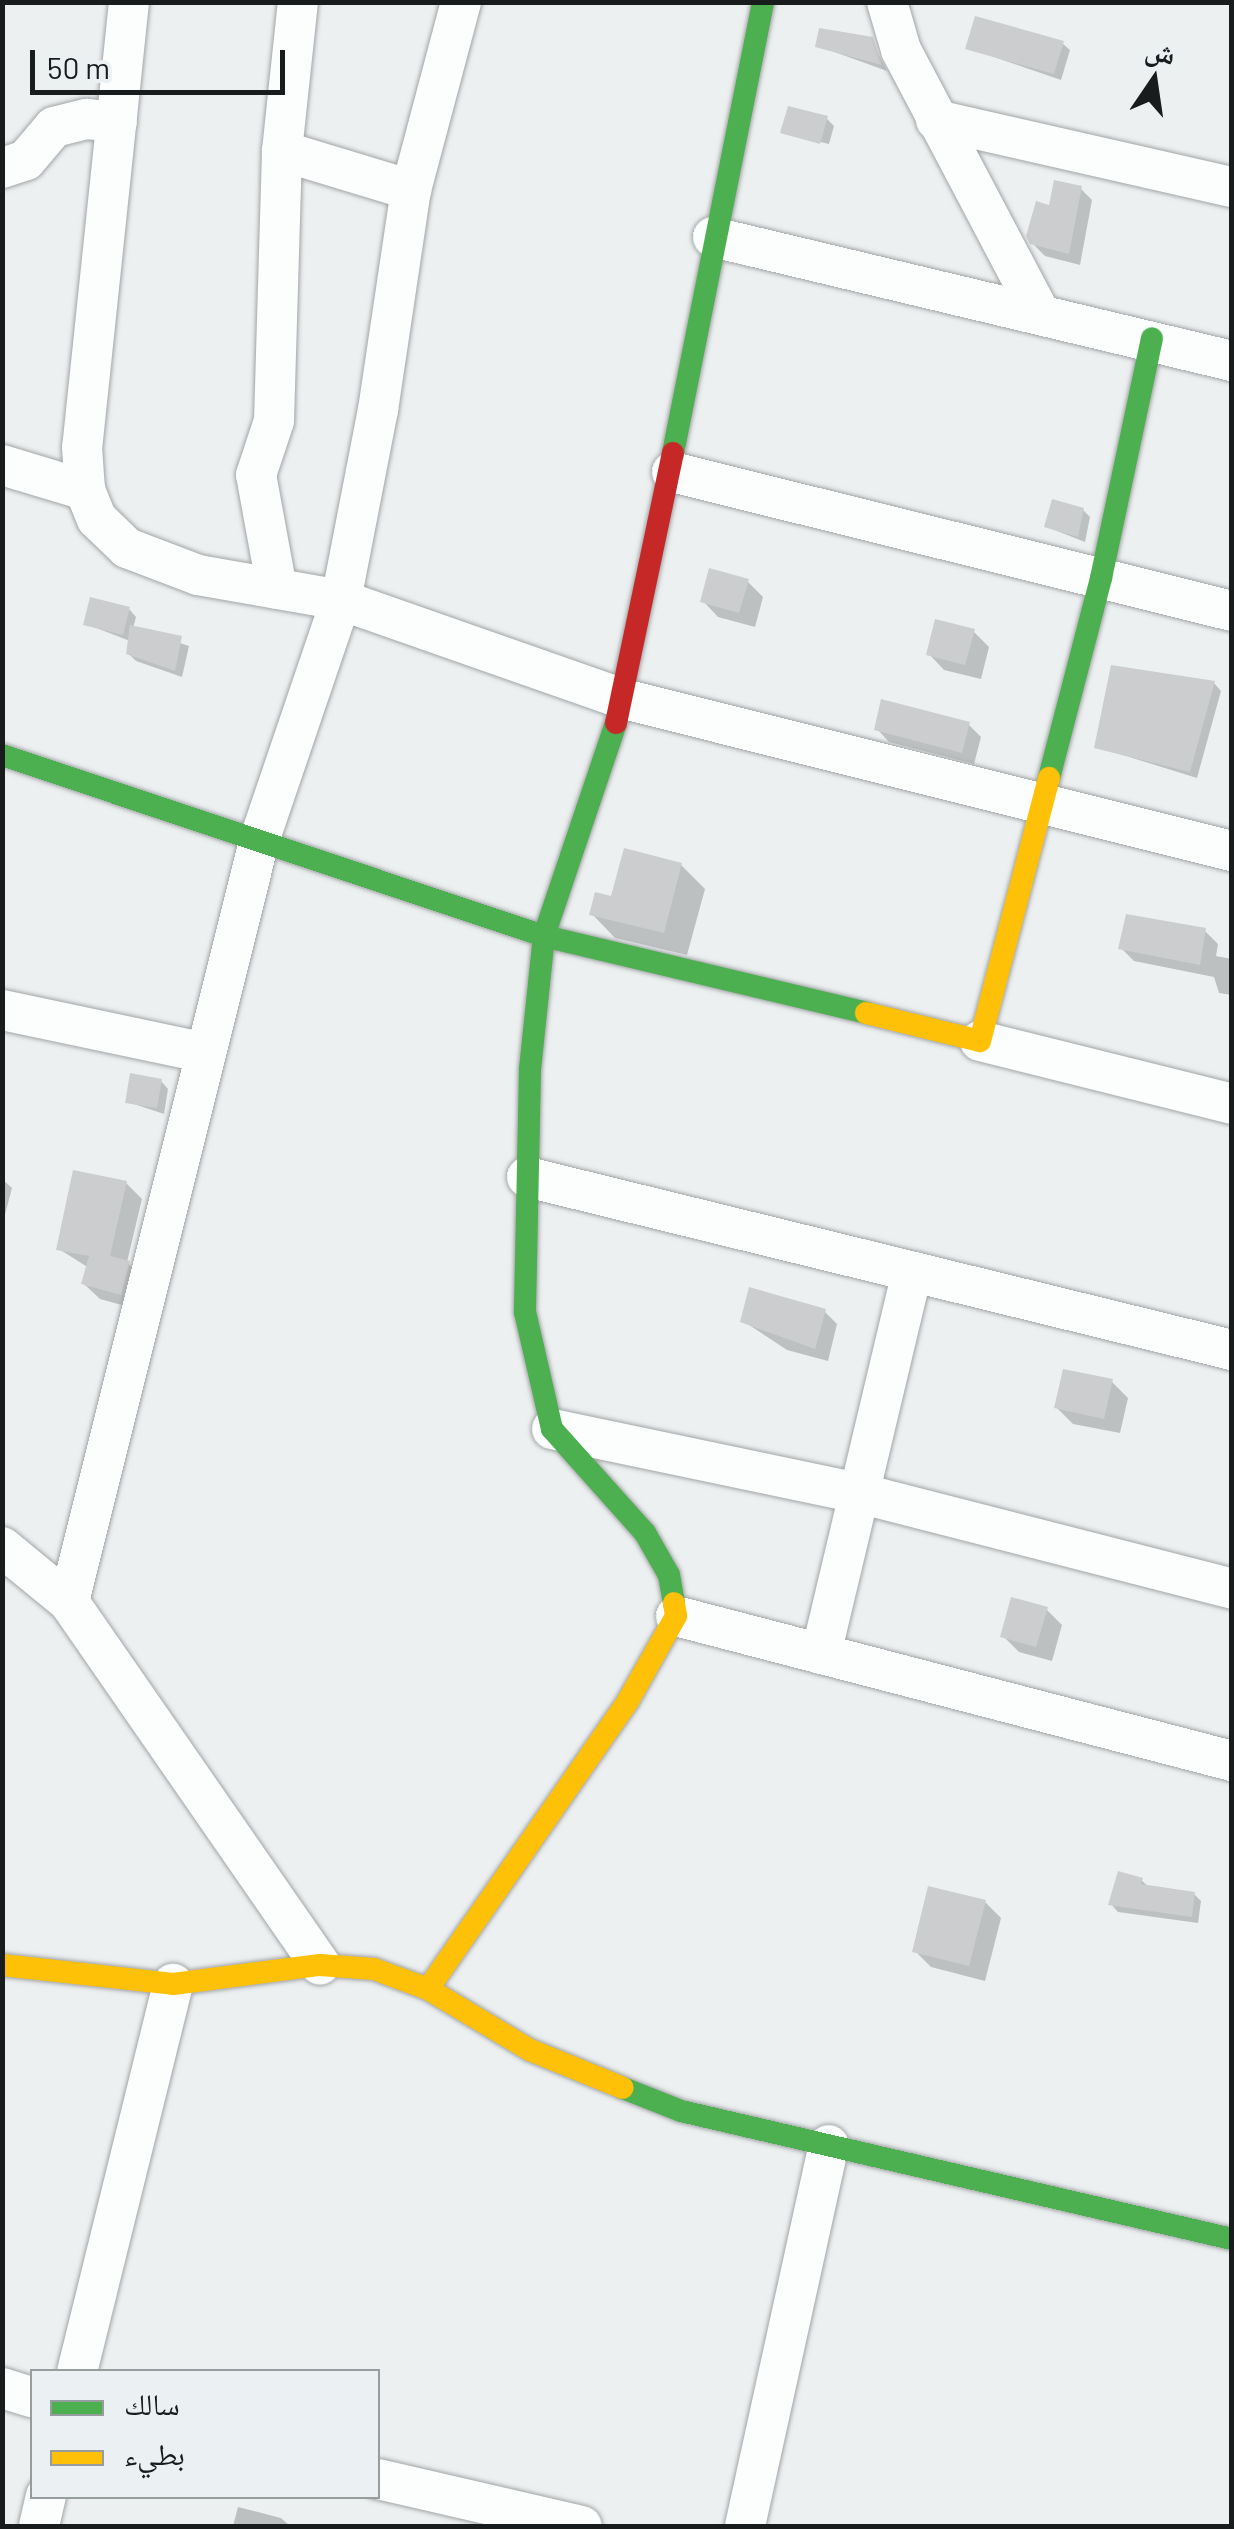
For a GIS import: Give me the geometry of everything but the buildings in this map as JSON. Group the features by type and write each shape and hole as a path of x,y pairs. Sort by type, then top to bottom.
{"street":[{"path":"129,2 89,370 85,490 97,519 127,548 198,575 341,600 624,699 1232,852"},
{"path":"276,589 256,475 274,421 282,151 298,2"},
{"path":"69,1602 259,840 341,600 378,410 411,190 461,2"},
{"path":"428,1989 628,1701 676,1616 669,1574 645,1533 552,1429 525,1312 530,1070 544,936 624,699 672,472 713,237 763,2"},
{"path":"887,2 901,50 1038,310"},
{"path":"2,168 26,160 54,128 87,119 117,122"},
{"path":"936,120 1232,187"},
{"path":"282,151 411,190"},
{"path":"713,237 1038,310 1232,361"},
{"path":"980,1041 1100,578 1152,338"},
{"path":"2,465 85,490"},
{"path":"672,472 1232,611"},
{"path":"2,755 544,936 1232,1104"},
{"path":"2,1010 206,1053"},
{"path":"527,1177 1232,1350"},
{"path":"821,1654 912,1272"},
{"path":"552,1429 859,1493 1232,1589"},
{"path":"2,1548 69,1602 320,1966"},
{"path":"676,1616 1232,1762"},
{"path":"2,1966 173,1984 320,1966 374,1969 428,1989 530,2050 681,2111 1232,2239"},
{"path":"78,2369 173,1984"},
{"path":"745,2526 829,2145"},
{"path":"2,2388 30,2396"},
{"path":"380,2479 582,2526"},
{"path":"38,2526 45,2499"}],"traffic: fast":[{"path":"673,453 763,2"},
{"path":"1049,778 1101,578 1152,338"},
{"path":"616,723 544,936 530,1070 525,1312 552,1429 645,1533 669,1575 674,1603"},
{"path":"2,755 544,936 866,1013"},
{"path":"623,2088 681,2111 1232,2239"}],"traffic: slow":[{"path":"866,1013 980,1041 1049,778"},
{"path":"428,1989 628,1701 676,1616 674,1603"},
{"path":"2,1965 173,1984 320,1965 374,1969 428,1989 530,2050 623,2088"}],"traffic: jam":[{"path":"616,723 673,453"}]}
